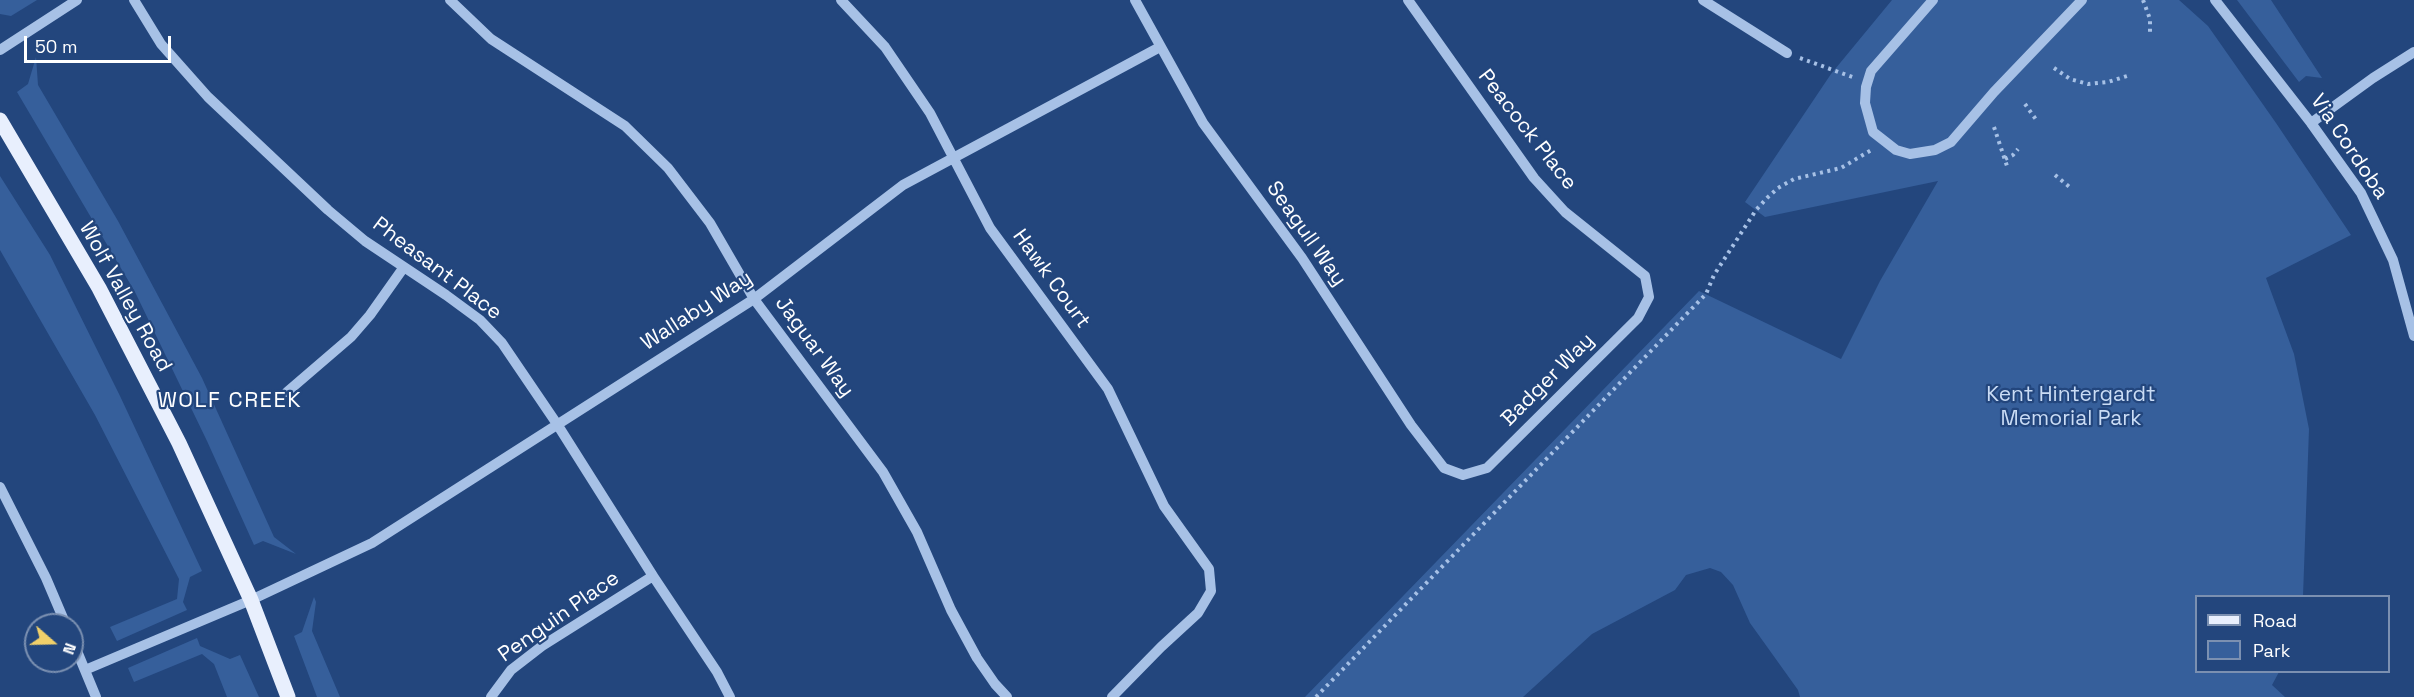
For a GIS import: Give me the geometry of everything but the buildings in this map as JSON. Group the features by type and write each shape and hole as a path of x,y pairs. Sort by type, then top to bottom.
{"main road":[{"name":"Wolf Valley Road","path":"0,120 99,288 179,443 251,600 288,697"}],"street":[{"path":"0,50 77,0"},
{"name":"Pheasant Place","path":"134,0 161,44 208,97 328,210 365,241 480,320 502,343 520,366 653,576 717,672 730,697"},
{"name":"Jaguar Way","path":"450,0 492,39 625,126 661,161 710,223 754,299 892,487 917,532 951,610 977,658 1007,697"},
{"name":"Hawk Court","path":"841,0 885,47 930,113 951,158 990,228 1108,389 1164,506 1209,569 1211,591 1198,613 1112,697"},
{"name":"Seagull Way","path":"1136,0 1203,123 1302,258 1411,425 1444,468 1463,475"},
{"name":"Peacock Place","path":"1408,0 1534,178 1566,212 1645,276 1649,297"},
{"path":"1703,0 1787,53"},
{"path":"1933,0 1871,71 1867,82 1864,103 1873,132 1896,150 1910,154 1944,148 1952,142 1994,92 2082,0"},
{"name":"Via Cordoba","path":"2215,0 2311,123 2361,193 2393,260 2414,336"},
{"name":"Wallaby Way","path":"85,670 251,600 336,562 372,543 754,299 903,184 1161,47"},
{"path":"2311,123 2373,78 2414,52"},
{"path":"287,392 351,337 370,315 404,267"},
{"name":"Badger Way","path":"1463,475 1487,468 1638,318 1649,297"},
{"path":"0,487 46,578 61,613"},
{"name":"Penguin Place","path":"491,696 511,670 542,646 653,576"},
{"path":"85,670 96,697"}],"path":[{"path":"2143,0 2150,19 2151,36"},
{"path":"1787,53 1867,82"},
{"path":"2054,68 2070,79 2088,84 2108,82 2127,76"},
{"path":"2025,104 2037,121"},
{"path":"1994,127 2008,169"},
{"path":"1316,697 1706,294 1714,275 1756,210 1767,198 1778,188 1794,179 1841,168 1884,142"},
{"path":"2005,159 2018,149"},
{"path":"2055,175 2072,189"}],"green space":[{"path":"0,0 37,0 11,16 0,14"},
{"name":"Kent Hintergardt Memorial Park","path":"1892,0 2179,0 2208,26 2351,235 2266,278 2294,354 2309,429 2303,595 2195,595 2195,673 2278,673 2272,685 2285,697 1800,697 1798,690 1750,623 1733,585 1721,572 1710,568 1686,575 1675,590 1592,634 1523,697 1305,697 1699,291 1841,359 1880,281 1938,181 1765,217 1745,202 1831,74"},
{"path":"2237,0 2271,0 2322,78 2306,76 2299,82"},
{"path":"36,57 38,85 118,221 202,378 274,537 296,554 263,541 254,545 135,292 17,92 28,84"},
{"path":"0,176 50,255 120,396 202,571 190,577 183,602 187,610 117,641 110,627 177,599 179,579 95,415 0,250"},
{"path":"314,597 316,602 312,631 340,697 317,697 294,636 302,632"},
{"path":"197,638 200,646 230,659 240,655 259,697 227,697 214,664 202,654 134,682 128,668"}],"district":[{"name":"WOLF CREEK","path":"230,401"}]}
